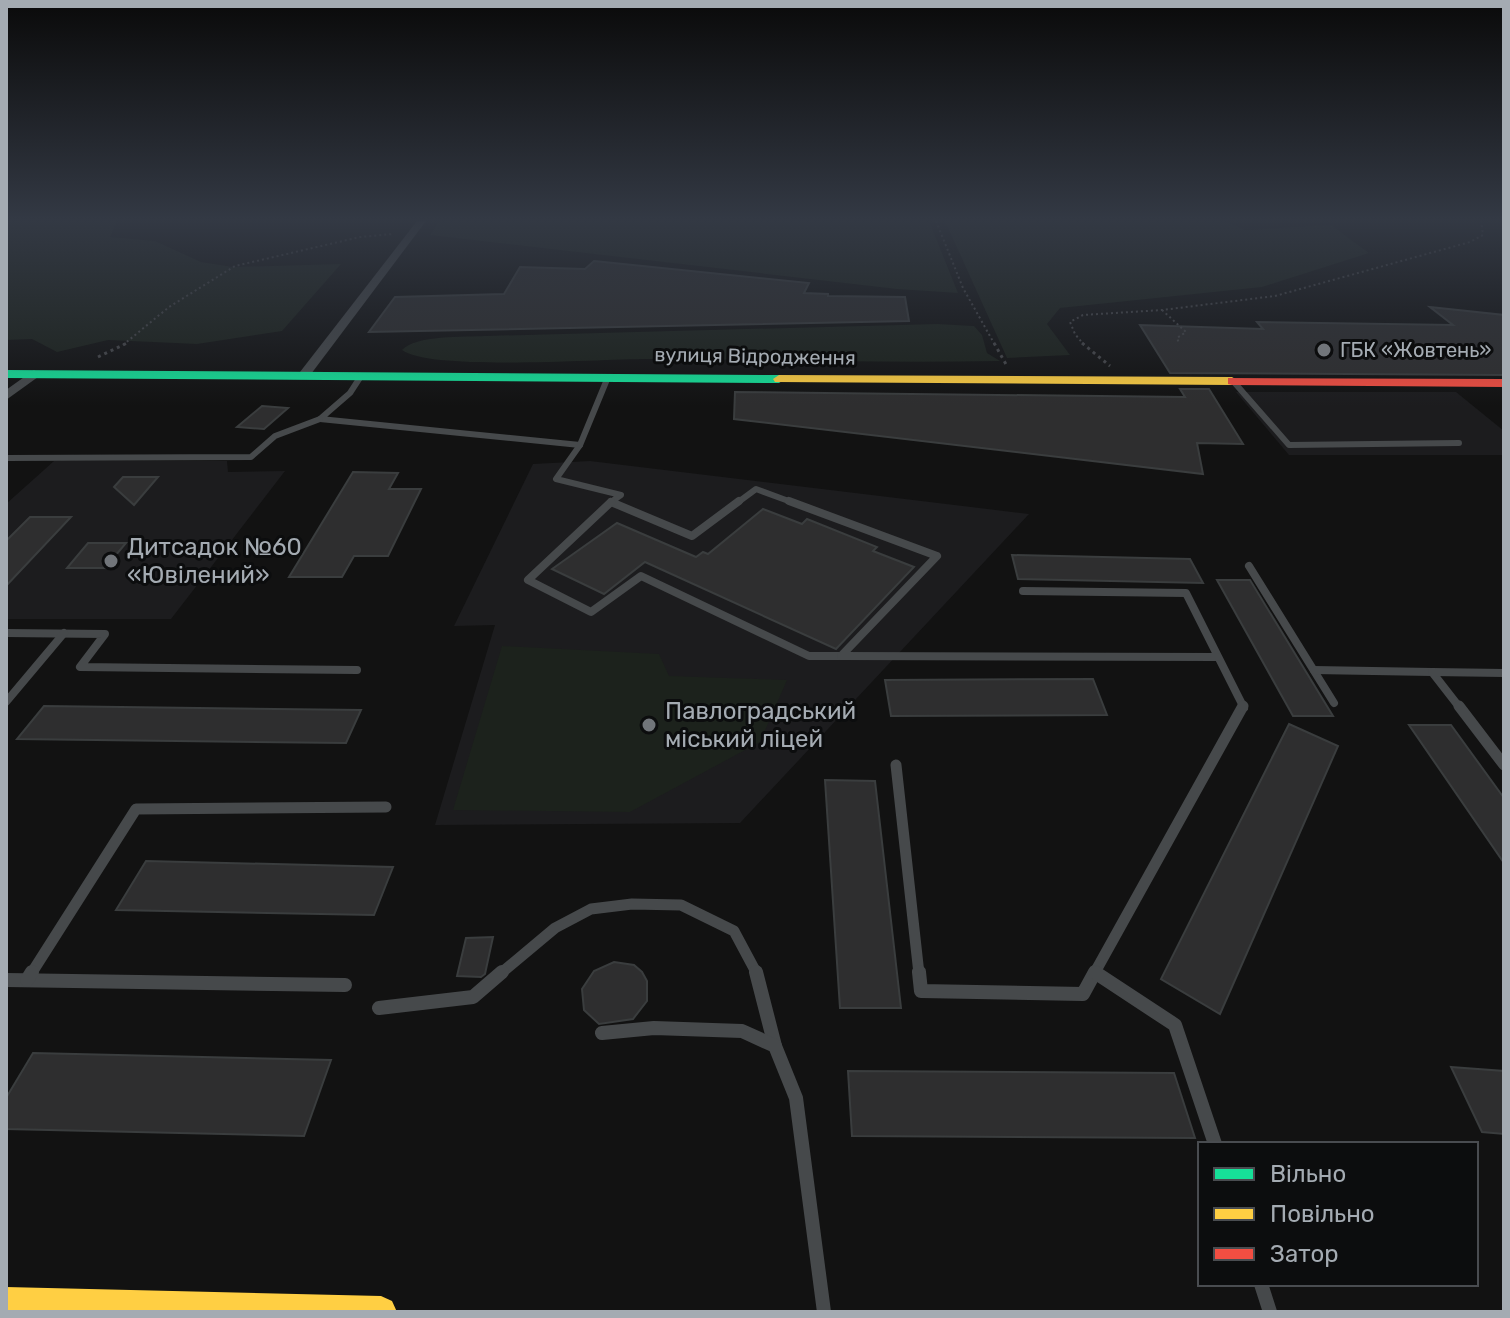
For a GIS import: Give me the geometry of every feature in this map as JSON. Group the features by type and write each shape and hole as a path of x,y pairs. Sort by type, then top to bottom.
{"street":[{"path":"304,375 374,283"},
{"name":"вулиця Відродження","path":"6,374 1504,383"},
{"path":"6,396 34,374"},
{"path":"6,1303 381,1312"}],"lane":[{"path":"7,459 251,457 275,436 320,419 350,393 361,376"},
{"path":"608,377 580,445 556,479 621,495 528,580 591,612 641,576 809,656 1217,657"},
{"path":"1233,381 1289,445 1459,443"},
{"path":"320,419 580,445"},
{"path":"611,502 692,536 756,489 937,556 841,656"},
{"path":"1249,566 1334,703"},
{"path":"896,765 921,991 1083,994 1244,709 1186,593 1023,591"},
{"path":"6,633 105,634 80,667 357,670"},
{"path":"6,702 64,633"},
{"path":"1314,670 1504,673"},
{"path":"1432,672 1504,765"},
{"path":"27,980 136,809 386,807"},
{"path":"379,1008 473,997 555,928 591,909 632,904 681,905 734,931 760,980 775,1046 796,1098 824,1312"},
{"path":"1096,973 1175,1025 1214,1142"},
{"path":"6,980 345,985"},
{"path":"602,1033 654,1028 717,1029 742,1031 775,1046"},
{"path":"1262,1286 1270,1312"}],"path":[{"path":"128,342 169,307 208,283"},
{"path":"961,283 1016,380"},
{"path":"1127,381 1076,336 1070,322 1083,315 1162,310 1275,296 1325,283"},
{"path":"1162,310 1186,332 1177,338 1179,343"}],"shaded area":[{"path":"6,283 325,283 282,331 197,344 108,340 57,352 32,339 6,340"},
{"path":"841,283 954,283 958,293"},
{"path":"973,283 1276,283 1262,287 1060,308 1047,324 1070,355 1007,358"},
{"path":"937,324 974,326 982,335 987,353 1000,361 655,359 482,362 419,357 402,350 428,339 453,337"},
{"path":"1236,392 1456,392 1504,431 1504,455 1289,455"},
{"name":"Дитсадок №60 «Ювілений»","path":"54,461 227,461 228,472 285,471 171,619 6,619 6,504"},
{"name":"Павлоградський міський ліцей","path":"590,461 1029,514 740,823 435,825 495,625 454,626 533,464"},
{"path":"502,646 659,654 669,676 787,680 760,742 630,812 453,810"}],"building":[{"path":"511,283 804,283 809,283 804,293 905,297 909,321 369,332 395,297 504,294"},
{"name":"ГБК «Жовтень»","path":"1430,307 1504,315 1504,375 1170,373 1140,325 1263,329 1257,322 1453,325"},
{"path":"1180,389 1209,389 1243,444 1197,443 1203,474 734,419 735,392 1185,397"},
{"path":"262,406 288,408 264,429 237,427"},
{"path":"353,472 398,473 389,489 421,489 388,556 354,556 342,577 289,577"},
{"path":"123,477 158,477 134,505 114,487"},
{"path":"763,509 802,524 807,519 877,547 873,551 914,567 836,649 645,562 604,594 552,569 617,523 696,557 703,552 708,554"},
{"path":"30,517 71,517 6,586 6,541"},
{"path":"88,543 126,543 105,568 67,568"},
{"path":"1012,555 1190,559 1203,583 1018,579"},
{"path":"1217,580 1250,580 1333,716 1293,716"},
{"path":"1093,679 1107,715 891,716 885,680"},
{"path":"44,706 361,710 346,743 17,739"},
{"path":"1289,724 1338,746 1220,1014 1161,979"},
{"path":"1409,725 1451,725 1504,798 1504,863"},
{"path":"825,780 875,781 901,1008 840,1008"},
{"path":"146,861 393,867 374,915 116,910"},
{"path":"493,937 485,974 481,977 457,976 466,938"},
{"path":"614,962 634,965 642,972 647,981 647,1001 633,1019 599,1024 584,1010 582,989 594,971"},
{"path":"33,1053 331,1060 304,1136 6,1129 6,1098"},
{"path":"1451,1067 1504,1071 1504,1134 1482,1132"},
{"path":"848,1071 1174,1073 1195,1138 852,1136"}],"traffic: fast":[{"path":"6,374 779,379"}],"traffic: slow":[{"path":"779,379 1232,381"},
{"path":"6,1303 381,1312"}],"traffic: jam":[{"path":"1232,381 1504,383"}],"place":[{"name":"ГБК «Жовтень»","path":"1324,350"},
{"name":"Дитсадок №60 «Ювілений»","path":"111,561"},
{"name":"Павлоградський міський ліцей","path":"649,725"}]}
